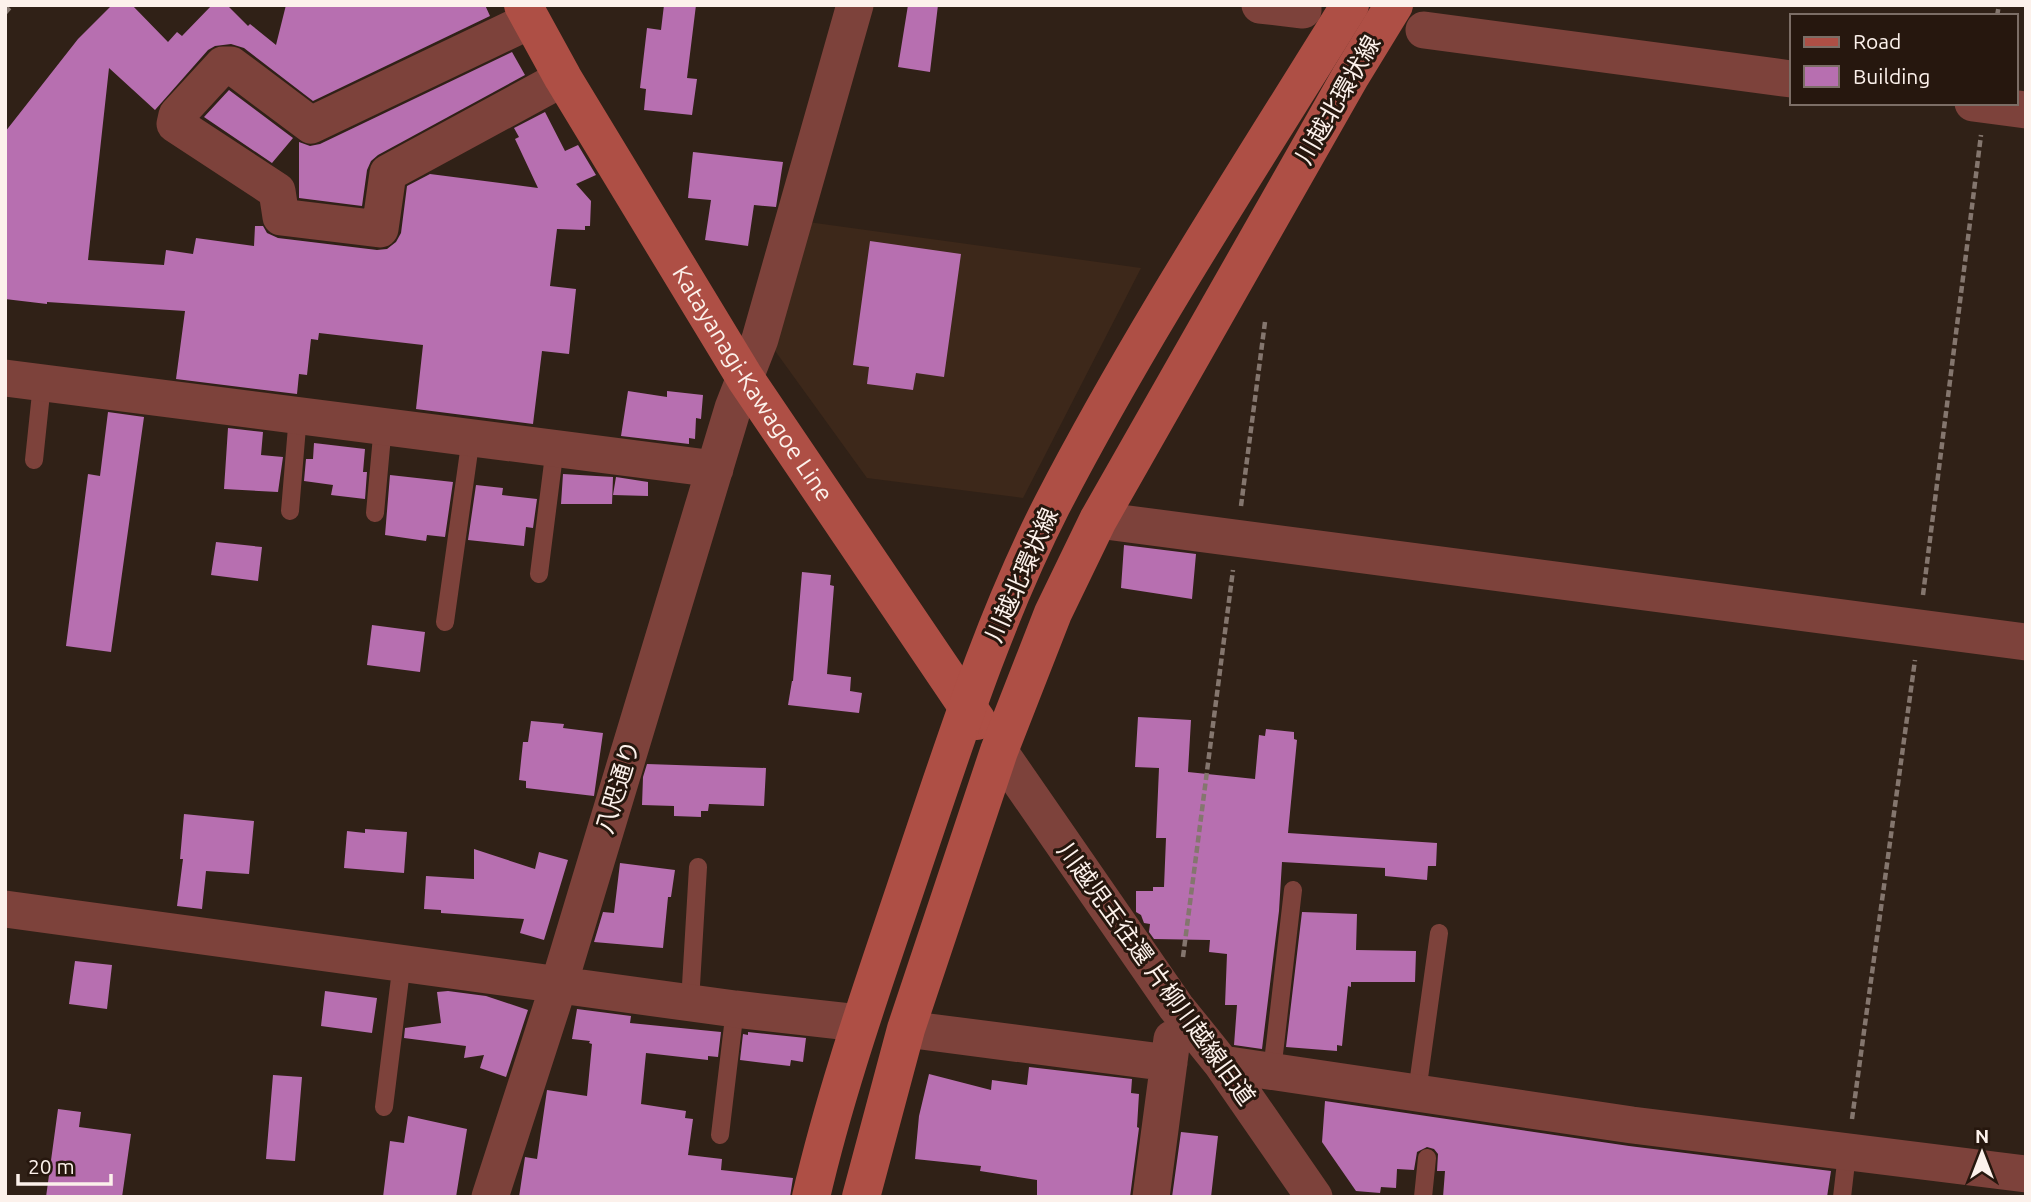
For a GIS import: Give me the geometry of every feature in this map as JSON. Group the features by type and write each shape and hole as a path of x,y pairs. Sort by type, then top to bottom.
{"main road":[{"name":"川越北環状線","path":"811,1197 822,1147 859,1023 967,706 1006,604 1052,506 1135,353 1349,5"},
{"name":"川越北環状線","path":"861,1197 906,1029 999,751 1054,613 1098,520 1350,77 1394,5"},
{"name":"Katayanagi-Kawagoe Line","path":"527,13 563,78 745,377 999,751"}],"street":[{"name":"八咫通り","path":"490,1197 559,984 733,408 760,339 855,5"},
{"path":"1260,5 1303,10 1304,5"},
{"path":"527,13 311,125 231,65 223,65 177,115 176,124 277,191 281,217 380,229 388,173 563,78"},
{"path":"1424,30 1790,79"},
{"path":"1988,105 2026,110"},
{"path":"5,378 715,469"},
{"path":"1098,520 2026,642"},
{"name":"川越児玉往還 片柳川越線旧道","path":"999,751 1177,1007 1222,1064 1314,1197"},
{"path":"5,909 690,1003 859,1023"},
{"path":"1151,1197 1177,1007"},
{"path":"906,1029 1169,1063"},
{"path":"1222,1064 1632,1125 1847,1154 2026,1174"}],"lane":[{"path":"34,460 42,384"},
{"path":"290,511 298,415"},
{"path":"375,513 383,425"},
{"path":"445,622 471,437"},
{"path":"539,573 555,447"},
{"path":"690,1003 698,867"},
{"path":"1272,1071 1293,890"},
{"path":"1417,1092 1439,933"},
{"path":"384,1107 402,962"},
{"path":"720,1135 735,1009"},
{"path":"1842,1197 1847,1154"},
{"path":"1423,1197 1427,1158"}],"path":[{"path":"5,13 12,5"},
{"path":"1177,1007 1265,323"}],"shaded area":[{"path":"808,222 1141,268 1023,498 867,478 773,348"}],"building":[{"path":"112,5 132,5 168,42 177,32 182,36 212,5 227,5 248,26 250,24 276,45 286,5 485,5 490,16 313,101 244,48 231,44 215,46 208,50 155,110 109,68 88,260 164,265 166,250 193,254 196,238 254,246 255,226 263,226 267,233 278,238 387,249 396,242 401,233 407,186 430,174 538,188 515,139 519,137 514,128 545,112 565,151 578,145 596,175 576,184 591,201 590,226 585,226 585,230 557,229 550,286 576,289 569,354 542,351 533,424 416,409 423,345 319,333 318,340 311,339 307,375 299,374 297,394 176,379 185,311 47,304 5,299 5,132 78,39"},
{"path":"664,5 696,5 687,78 697,79 692,115 644,110 646,89 640,88 647,28 661,30"},
{"path":"908,5 938,5 930,72 898,67"},
{"path":"512,52 525,75 378,155 367,170 362,206 299,198 299,142 310,146 320,144"},
{"path":"229,90 293,138 272,163 204,117"},
{"path":"693,152 783,162 776,207 754,205 748,246 705,240 711,200 688,198"},
{"path":"870,241 961,254 944,377 916,373 913,390 867,384 869,367 853,365"},
{"path":"628,391 667,397 667,391 703,395 701,419 696,418 695,439 689,438 689,444 621,436"},
{"path":"108,412 144,417 111,652 66,646 88,474 100,476"},
{"path":"228,428 263,432 261,455 283,457 278,492 224,489"},
{"path":"314,443 365,449 365,499 331,495 333,485 304,481 306,459 313,459"},
{"path":"563,474 613,477 612,504 561,504"},
{"path":"390,475 453,482 445,537 427,535 426,541 385,535"},
{"path":"616,477 648,482 648,496 613,495"},
{"path":"476,485 503,488 502,495 537,499 533,528 526,527 524,546 468,540"},
{"path":"216,542 262,547 258,581 211,575"},
{"path":"1124,545 1196,554 1192,599 1121,588"},
{"path":"802,572 831,575 830,585 834,586 827,674 851,677 850,691 862,693 859,713 788,705 793,681"},
{"path":"372,625 425,632 420,672 367,665"},
{"path":"1138,717 1191,720 1188,772 1255,779 1259,735 1265,736 1266,729 1294,732 1294,739 1297,740 1288,833 1437,843 1436,866 1428,866 1427,880 1385,876 1385,868 1282,862 1279,911 1262,1049 1234,1045 1237,1005 1225,1005 1227,954 1209,952 1210,940 1154,939 1149,932 1150,924 1144,923 1141,915 1136,912 1136,891 1153,891 1153,887 1164,887 1166,838 1156,838 1159,768 1135,767"},
{"path":"531,721 564,724 563,728 603,733 594,796 526,788 526,781 519,780 523,742 528,742"},
{"path":"647,764 766,768 764,806 709,804 708,811 701,811 701,817 674,816 674,806 642,805 643,777"},
{"path":"184,814 254,821 249,874 206,871 202,909 177,906 183,859 180,859"},
{"path":"365,829 407,832 404,873 344,868 347,831 365,833"},
{"path":"474,849 535,869 539,852 568,860 544,940 520,933 524,919 441,913 441,910 424,909 426,876 474,879"},
{"path":"620,863 675,870 671,897 668,897 663,948 594,942 603,912 614,913"},
{"path":"1302,912 1357,914 1356,950 1416,951 1415,982 1351,982 1351,987 1348,986 1342,1046 1337,1045 1337,1051 1286,1047"},
{"path":"75,961 112,965 107,1009 69,1004"},
{"path":"325,991 377,998 372,1033 321,1026"},
{"path":"437,992 486,996 528,1010 506,1077 480,1068 484,1055 464,1058 466,1046 404,1038 405,1028 441,1023"},
{"path":"577,1009 631,1016 630,1023 721,1032 718,1057 708,1056 708,1060 646,1053 641,1104 686,1111 685,1118 693,1119 688,1155 722,1159 721,1170 793,1178 790,1197 519,1197 525,1157 537,1159 547,1090 587,1096 592,1044 590,1041 572,1039"},
{"path":"748,1032 806,1038 803,1062 791,1060 790,1066 740,1060 743,1034 748,1035"},
{"path":"1029,1067 1132,1079 1131,1093 1139,1094 1139,1128 1130,1197 1037,1197 1037,1180 980,1171 981,1166 915,1159 919,1116 929,1074 991,1090 992,1080 1027,1085"},
{"path":"273,1075 302,1077 295,1161 266,1159"},
{"path":"1325,1101 1629,1146 1831,1171 1827,1197 1443,1197 1445,1171 1437,1171 1438,1154 1427,1147 1417,1152 1414,1170 1397,1169 1396,1188 1381,1187 1380,1193 1356,1191 1322,1142"},
{"path":"58,1109 81,1112 79,1127 131,1134 122,1197 46,1197"},
{"path":"408,1116 467,1129 456,1197 383,1197 390,1141 404,1143"},
{"path":"1181,1132 1218,1136 1211,1197 1172,1197"}]}
